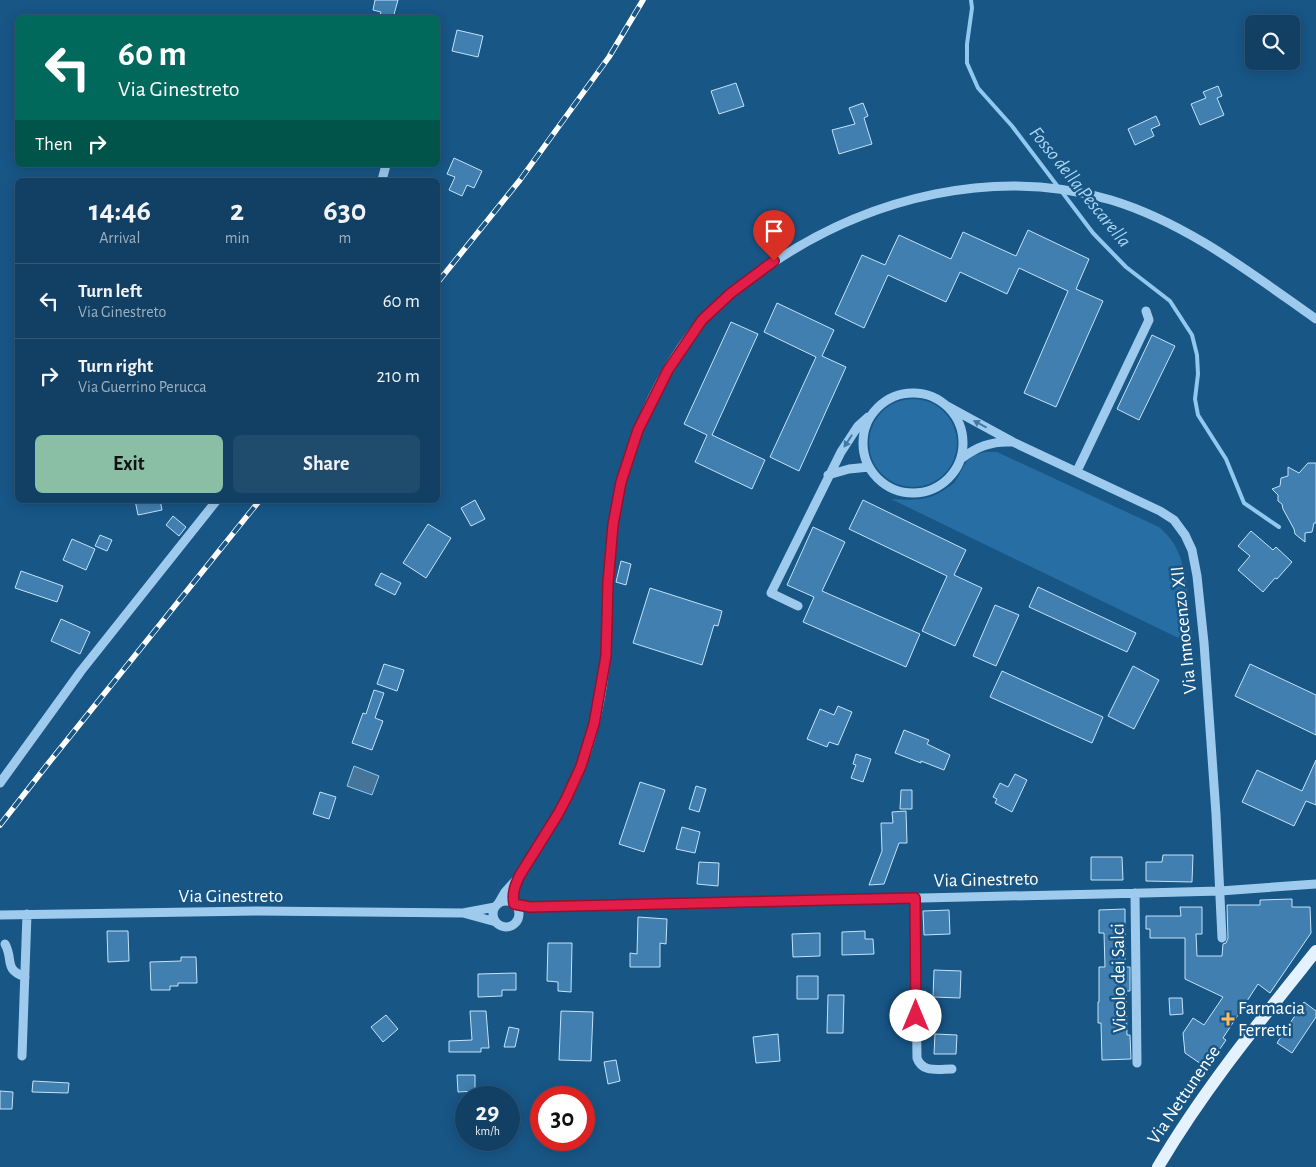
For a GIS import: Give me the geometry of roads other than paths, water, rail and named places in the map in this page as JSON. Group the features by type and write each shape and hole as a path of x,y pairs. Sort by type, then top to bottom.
{"main road":[{"name":"Via Nettunense","path":"1158,1167 1184,1125 1221,1072 1316,951"}],"street":[{"path":"537,906 528,910 512,926 499,925 493,915 497,905 520,875 567,797 581,766 594,724 606,656 608,583 613,525 621,482 627,462 638,430 672,364 699,324 731,293 783,255 819,235 871,212 904,201 968,189 1013,187 1054,189 1119,203 1170,224 1227,257 1316,319"},
{"path":"1078,471 1149,320 1146,312"},
{"name":"Via Innocenzo XII","path":"798,606 771,593 828,475 853,434 874,412 890,399 904,394 919,394 934,398 1013,442 1168,515 1182,530 1192,550 1197,571 1203,634 1222,938"},
{"path":"947,406 956,417 962,430 964,444 962,458"},
{"name":"Via Innocenzo XII","path":"874,412 867,425 863,439 864,454 869,467 877,478 899,492 915,494 930,491 944,483 955,472 962,458 978,447 995,442 1013,442"},
{"path":"828,475 849,468 869,467"},
{"path":"0,783 81,672 215,503"},
{"path":"518,920 519,911 514,904 513,893 520,875"},
{"name":"Via Ginestreto","path":"514,904 537,906 1220,891 1316,884"},
{"name":"Vicolo dei Salci","path":"1135,893 1136,1063"},
{"path":"915,898 916,1058 920,1066 924,1068 952,1069"},
{"path":"497,905 506,901 514,904"},
{"name":"Via Ginestreto","path":"0,915 258,911 463,913 497,905"},
{"name":"Via Ginestreto","path":"463,913 496,922"},
{"path":"22,1056 27,914"},
{"path":"5,944 11,968 17,974 25,977"}],"waterway":[{"name":"Fosso della Pescarella","path":"971,0 972,8 967,44 967,63 978,88 1012,126 1093,233 1126,267 1170,301 1192,335 1197,355 1198,374 1195,399 1198,415 1226,459 1244,503 1279,527"}],"railway":[{"path":"440,280 520,180 609,57 643,0"},
{"path":"0,825 258,503"}],"place":[{"name":"Farmacia Ferretti","path":"1228,1019"}]}
